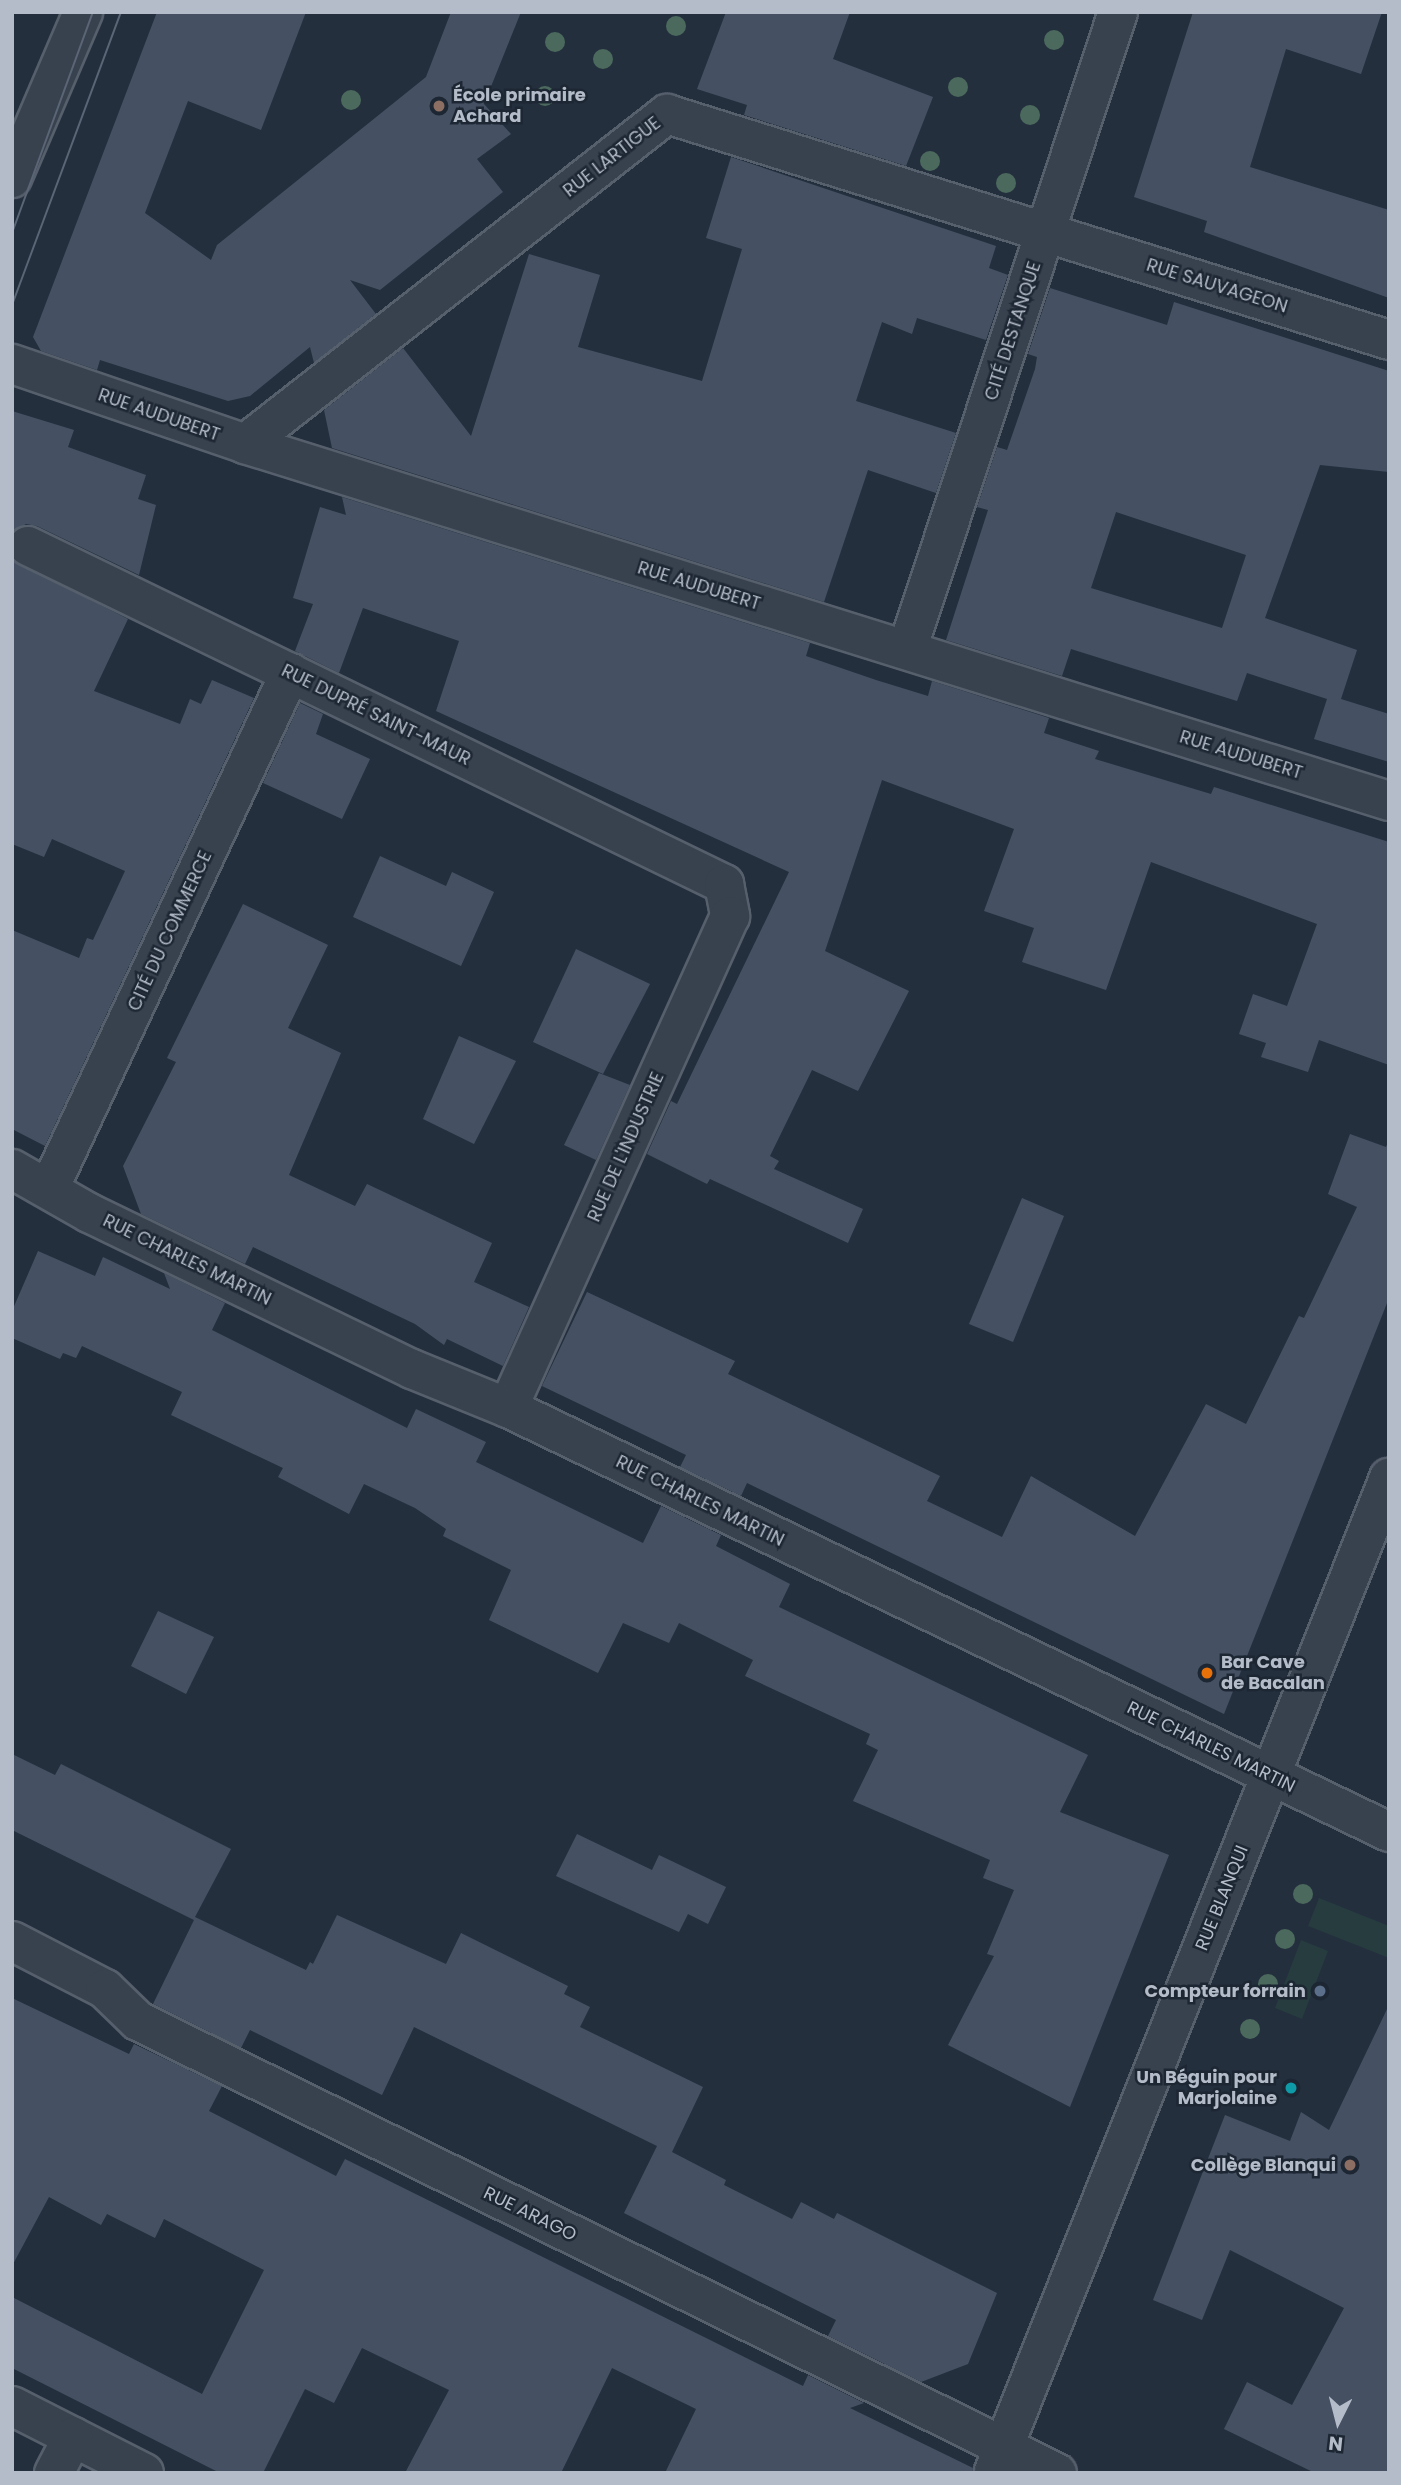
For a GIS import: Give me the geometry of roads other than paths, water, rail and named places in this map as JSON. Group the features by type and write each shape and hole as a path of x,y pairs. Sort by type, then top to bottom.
{"street":[{"path":"12,178 83,12"},
{"name":"CITÉ DESTANQUE","path":"907,650 1118,12"},
{"name":"RUE LARTIGUE","path":"245,444 667,114 1046,232"},
{"name":"RUE SAUVAGEON","path":"1046,232 1389,340"},
{"name":"RUE AUDUBERT","path":"12,364 245,444 1389,801"},
{"name":"RUE DUPRÉ SAINT-MAUR","path":"28,546 724,884"},
{"name":"CITÉ DU COMMERCE","path":"49,1189 290,673"},
{"name":"RUE DE L'INDUSTRIE","path":"508,1408 730,916 724,884"},
{"name":"RUE CHARLES MARTIN","path":"12,1169 89,1213 412,1369 508,1408 1389,1832"},
{"name":"RUE BLANQUI","path":"998,2460 1389,1478"},
{"name":"RUE ARAGO","path":"12,1941 105,1989 138,2021 998,2460 1057,2473"},
{"path":"12,2406 144,2473"},
{"path":"54,2473 73,2437"}],"tram line":[{"path":"12,233 93,12"},
{"path":"12,305 121,12"}],"place":[{"name":"École primaire Achard","path":"439,106"},
{"name":"Bar Cave de Bacalan","path":"1207,1673"},
{"name":"Compteur forrain","path":"1320,1991"},
{"name":"Un Béguin pour Marjolaine","path":"1291,2088"},
{"name":"Collège Blanqui","path":"1350,2165"}]}
